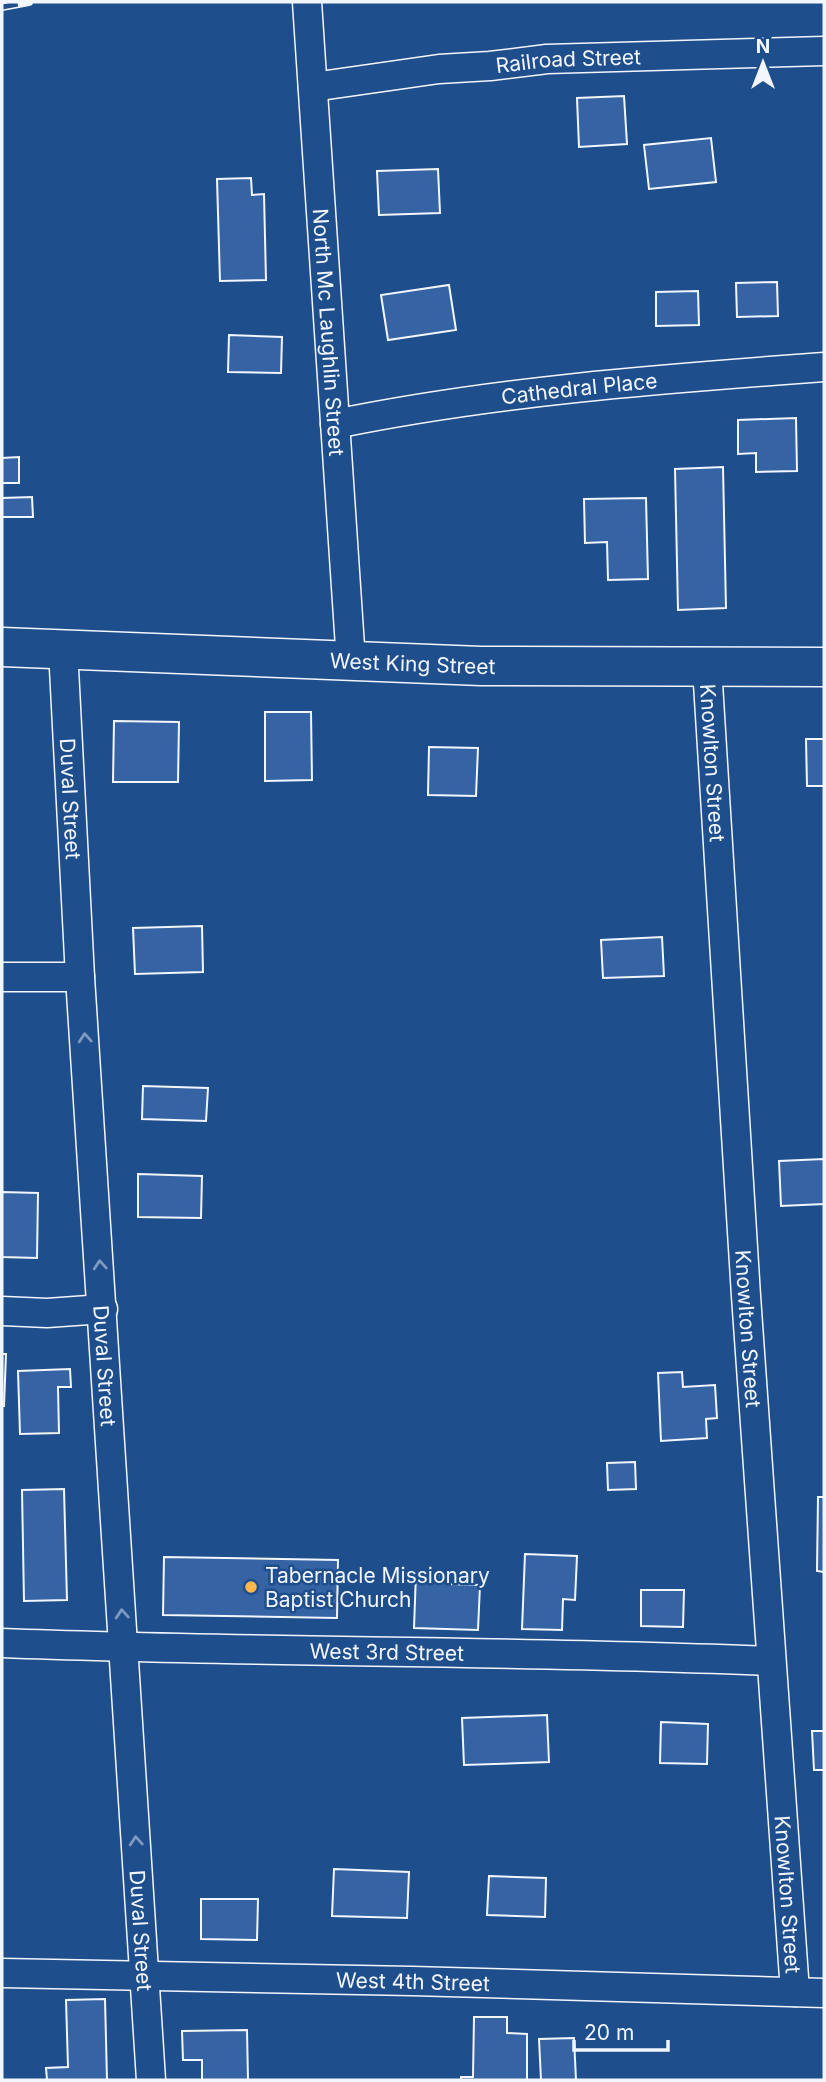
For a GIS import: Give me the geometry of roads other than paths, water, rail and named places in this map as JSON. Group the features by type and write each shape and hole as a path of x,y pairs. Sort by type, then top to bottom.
{"main road":[{"name":"West King Street","path":"2,647 481,666 824,667"}],"street":[{"name":"North Mc Laughlin Street","path":"307,2 351,662"},
{"name":"Railroad Street","path":"313,87 439,69 547,59 824,51"},
{"name":"Cathedral Place","path":"335,424 398,411 590,386 824,368"},
{"name":"Duval Street","path":"63,649 80,977 151,2080"},
{"name":"Knowlton Street","path":"708,667 746,1296 794,1992"},
{"path":"2,977 80,977"},
{"path":"2,1311 47,1313 103,1309"},
{"name":"West 3rd Street","path":"2,1643 124,1648 649,1656 771,1661"},
{"name":"West 4th Street","path":"2,1973 824,1993"}],"railway":[{"path":"2,7 29,2"}],"place":[{"name":"Tabernacle Missionary Baptist Church","path":"251,1587"}]}
